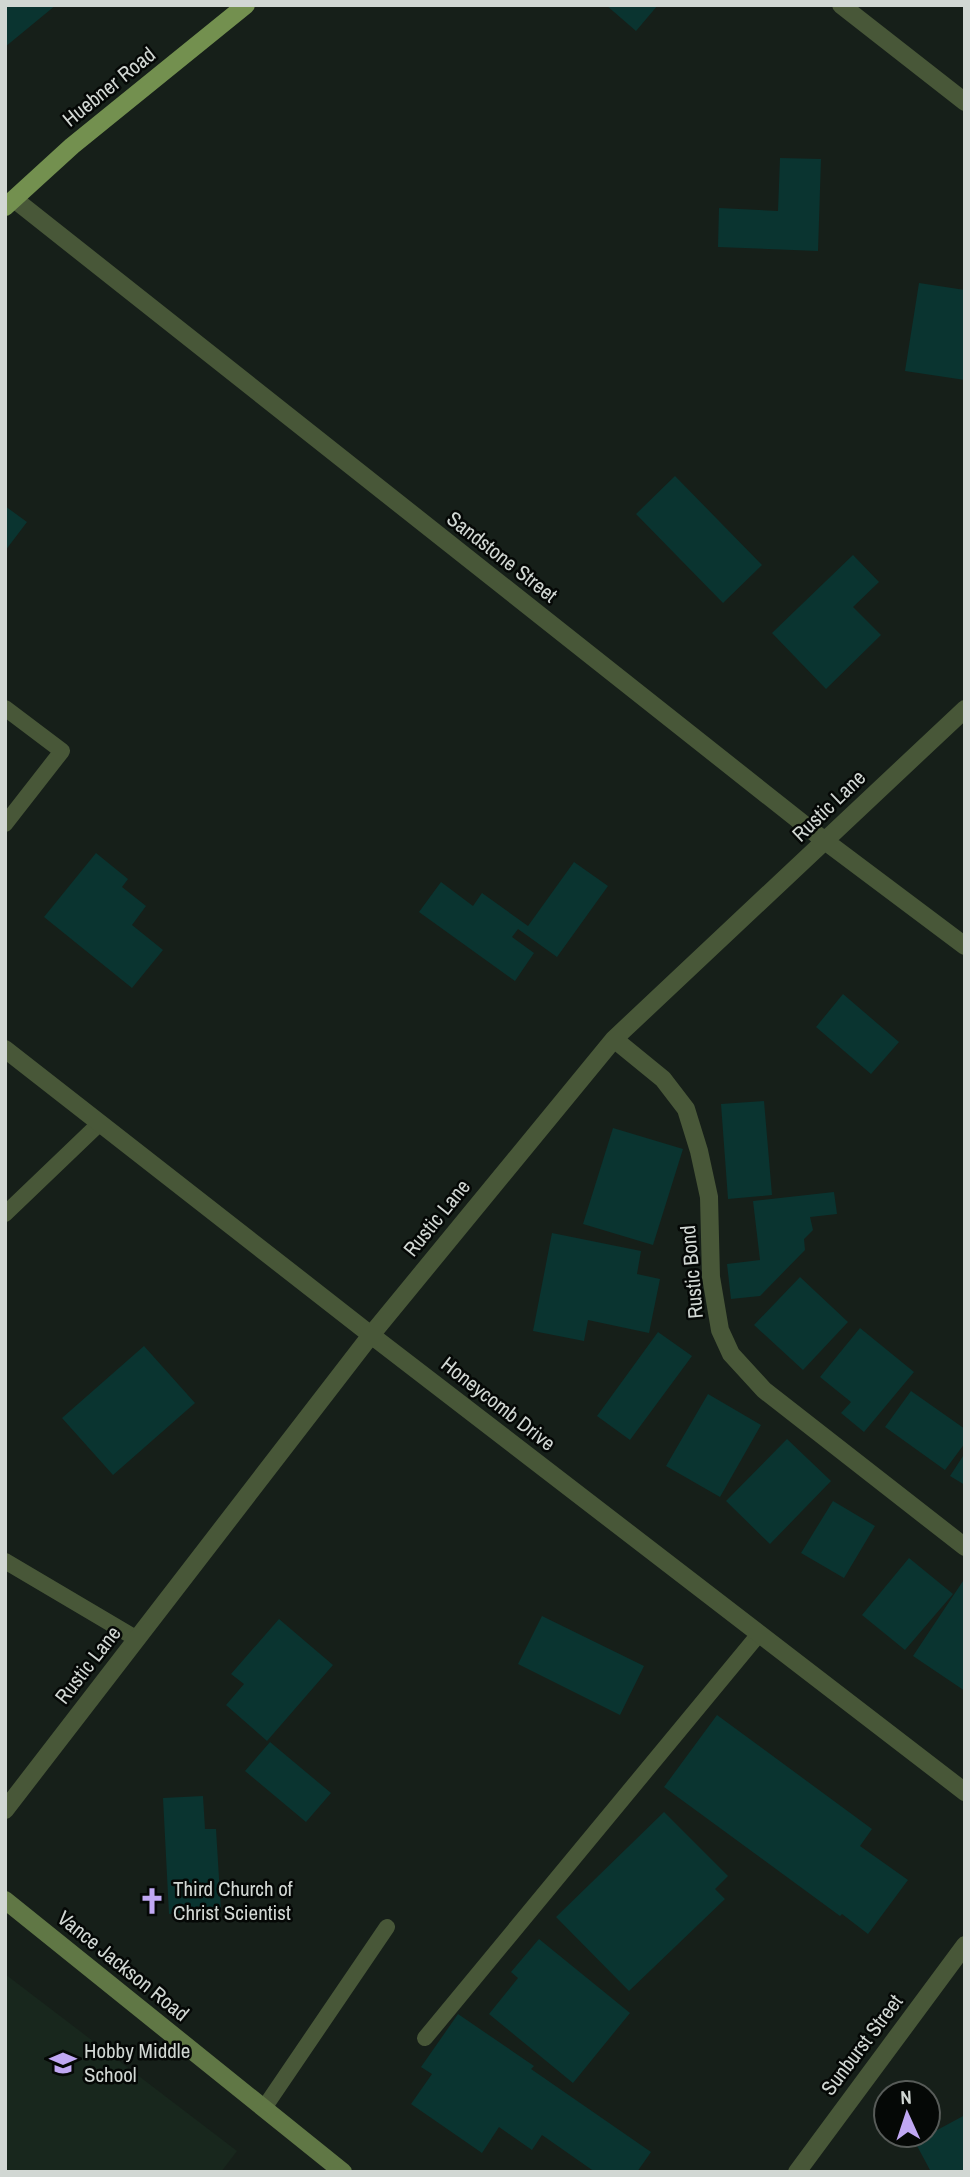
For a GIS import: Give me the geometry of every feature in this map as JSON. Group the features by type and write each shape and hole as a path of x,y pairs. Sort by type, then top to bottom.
{"main road":[{"name":"Huebner Road","path":"10,203 72,146 246,5"},
{"name":"Vance Jackson Road","path":"9,1909 343,2172"}],"street":[{"path":"841,5 965,102"},
{"name":"Sandstone Street","path":"10,203 825,841 965,946"},
{"name":"Rustic Lane","path":"5,1810 371,1335 614,1039 965,709"},
{"name":"Rustic Bond","path":"614,1039 663,1079 686,1109 709,1197 711,1277 720,1330 731,1354 764,1390 965,1547"},
{"name":"Honeycomb Drive","path":"5,1049 371,1335 965,1792"},
{"name":"Sunburst Street","path":"797,2172 965,1945"}],"lane":[{"path":"5,708 62,751 5,824"},
{"path":"5,1214 100,1123"},
{"path":"5,1561 137,1639"},
{"path":"425,2038 759,1634"},
{"path":"264,2108 387,1927"}],"shaded area":[{"name":"Hobby Middle School","path":"5,1974 237,2151 221,2172 5,2172"}],"building":[{"path":"5,5 56,5 5,47"},
{"path":"606,5 658,5 636,31"},
{"path":"780,158 821,159 818,251 718,247 719,208 778,211"},
{"path":"919,283 965,290 965,380 905,371"},
{"path":"675,476 762,565 723,603 636,514"},
{"path":"5,506 27,522 5,551"},
{"path":"853,555 879,582 853,607 881,635 826,689 772,633"},
{"path":"96,853 128,879 122,887 146,906 132,925 163,950 132,988 44,917"},
{"path":"574,862 608,886 557,957 518,929 512,937 534,953 515,981 419,912 441,882 473,906 482,893 528,926"},
{"path":"843,994 899,1042 871,1074 816,1027"},
{"path":"764,1101 772,1195 728,1199 721,1104"},
{"path":"613,1128 683,1149 653,1245 583,1224"},
{"path":"834,1192 837,1214 810,1217 813,1230 804,1239 805,1250 760,1296 731,1299 727,1264 760,1260 753,1201"},
{"path":"552,1233 641,1251 637,1274 660,1279 649,1333 588,1320 584,1341 533,1331"},
{"path":"800,1277 848,1322 803,1370 754,1325"},
{"path":"860,1328 914,1372 864,1432 841,1413 851,1402 820,1377"},
{"path":"658,1332 692,1356 630,1440 597,1416"},
{"path":"144,1346 195,1403 113,1475 62,1418"},
{"path":"911,1391 965,1429 965,1443 945,1470 885,1427"},
{"path":"708,1394 761,1425 720,1497 666,1466"},
{"path":"787,1439 831,1481 770,1544 726,1501"},
{"path":"965,1453 965,1485 950,1476"},
{"path":"833,1501 875,1526 844,1578 801,1553"},
{"path":"909,1558 953,1594 905,1650 862,1615"},
{"path":"963,1581 965,1582 965,1691 913,1656"},
{"path":"542,1616 644,1666 620,1715 518,1664"},
{"path":"279,1619 333,1665 267,1741 226,1705 244,1684 231,1674"},
{"path":"717,1715 872,1829 860,1846 908,1880 868,1934 664,1787"},
{"path":"270,1742 331,1793 306,1822 245,1771"},
{"path":"203,1796 205,1829 216,1829 221,1911 169,1914 163,1798"},
{"path":"664,1812 728,1876 715,1889 725,1899 629,1991 556,1917"},
{"path":"539,1939 630,2013 573,2083 489,2014 518,1978 511,1972"},
{"path":"458,2014 534,2066 531,2069 651,2152 637,2172 595,2172 542,2135 532,2150 499,2127 482,2153 411,2104 432,2074 421,2067"},
{"path":"965,2115 965,2172 931,2172 919,2149 942,2149 942,2127"}],"place":[{"name":"Third Church of Christ Scientist","path":"152,1901"},
{"name":"Hobby Middle School","path":"63,2063"}]}
